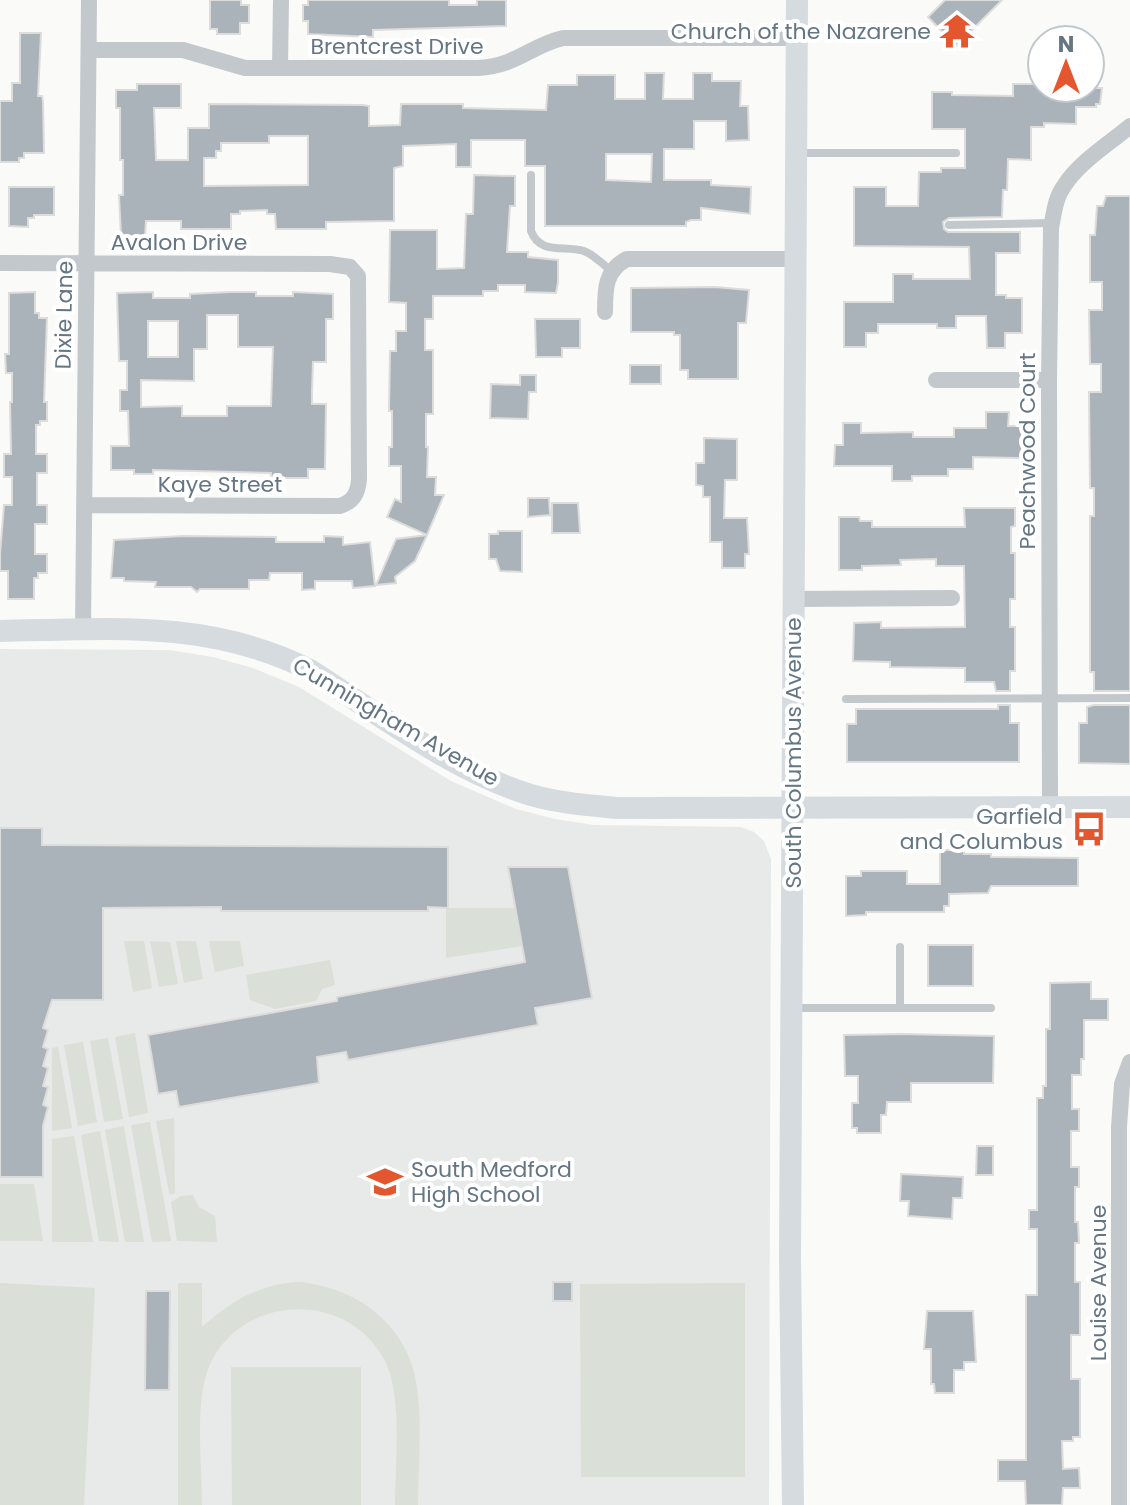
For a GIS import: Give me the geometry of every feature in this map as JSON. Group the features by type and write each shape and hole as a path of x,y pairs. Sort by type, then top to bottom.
{"main road":[{"name":"South Columbus Avenue","path":"793,1505 790,1258 797,0"},
{"name":"Cunningham Avenue","path":"0,631 185,632 218,637 282,656 310,670 478,774 533,795 560,801 617,808 1130,807"}],"street":[{"name":"Dixie Lane","path":"83,630 89,0"},
{"path":"280,68 281,0"},
{"name":"Brentcrest Drive","path":"89,50 167,49 197,53 245,68 500,67 550,41 563,38 797,38"},
{"name":"Peachwood Court","path":"1050,807 1049,380 1052,223 1063,187 1130,126"},
{"path":"605,312 606,284 611,271 627,259 797,259"},
{"name":"Avalon Drive","path":"0,263 330,264 356,271 360,284 359,479 354,498"},
{"path":"936,380 1049,380"},
{"name":"Kaye Street","path":"84,505 340,506 354,498"},
{"path":"794,599 952,598"},
{"name":"Louise Avenue","path":"1119,1505 1125,1440 1125,1212 1120,1101 1130,1062"}],"lane":[{"path":"797,153 956,153"},
{"path":"531,175 531,231 534,238 551,248 583,251 611,271"},
{"path":"949,225 1052,223"},
{"path":"846,699 1130,698"},
{"path":"900,947 900,1008"},
{"path":"791,1008 991,1008"}],"shaded area":[{"name":"South Medford High School","path":"0,649 169,650 213,657 253,668 299,687 451,781 516,809 594,825 741,827 754,832 764,841 771,859 769,1505 0,1505"},
{"path":"446,908 515,908 522,946 446,958"},
{"path":"124,941 144,941 152,988 133,992"},
{"path":"150,941 170,942 178,984 159,987"},
{"path":"176,941 196,941 203,979 184,983"},
{"path":"209,941 240,941 244,966 215,972"},
{"path":"330,960 335,985 322,989 316,1001 275,1009 250,1000 246,975"},
{"path":"135,1033 148,1113 129,1117 115,1037"},
{"path":"108,1038 123,1119 104,1122 90,1041"},
{"path":"83,1042 97,1122 78,1126 64,1045"},
{"path":"58,1047 72,1128 52,1131 52,1048"},
{"path":"174,1118 175,1193 172,1195 169,1193 156,1121"},
{"path":"150,1122 171,1241 152,1242 131,1125"},
{"path":"124,1126 144,1242 125,1242 105,1130"},
{"path":"100,1131 119,1242 99,1241 81,1135"},
{"path":"74,1136 93,1242 52,1242 52,1139"},
{"path":"0,1184 34,1184 43,1241 0,1241"},
{"path":"193,1195 199,1207 215,1216 217,1242 177,1241 171,1202 181,1196"},
{"path":"298,1282 339,1291 357,1300 374,1311 401,1341 410,1360 418,1396 418,1505 395,1505 396,1411 391,1376 385,1361 368,1337 345,1321 319,1311 292,1310 266,1315 241,1327 221,1346 207,1372 201,1402 202,1505 178,1505 178,1283 202,1283 202,1327 246,1296 270,1287"},
{"path":"0,1283 95,1288 84,1505 0,1505"},
{"path":"745,1283 745,1477 581,1477 580,1284"},
{"path":"231,1367 361,1367 361,1505 232,1505"}],"building":[{"path":"210,0 241,0 241,5 249,5 249,23 240,23 240,34 217,34 217,29 210,29"},
{"path":"308,0 449,0 449,5 477,5 477,0 506,0 506,26 373,30 373,37 308,34 308,21 303,21 303,5 308,5"},
{"name":"Church of the Nazarene","path":"945,0 1002,0 956,46 928,17"},
{"path":"20,33 41,33 38,96 42,96 43,101 44,153 24,153 24,158 19,158 19,162 0,162 0,101 12,101 12,83 20,83"},
{"path":"645,73 664,73 663,99 693,99 693,73 712,73 712,81 741,81 740,106 748,106 749,140 726,141 726,121 694,121 694,149 664,149 664,180 711,180 711,185 751,187 750,214 701,208 701,220 686,222 686,226 545,226 545,166 525,166 525,140 471,140 471,167 456,167 456,144 403,146 403,166 394,168 394,221 326,222 326,229 276,229 275,214 267,214 267,210 240,211 240,214 231,214 231,229 181,229 181,221 146,221 145,236 121,236 119,195 123,195 123,160 120,160 120,108 116,108 116,90 137,90 137,84 181,84 181,108 154,108 156,160 188,160 188,128 209,128 209,104 363,105 369,106 369,126 400,125 401,104 463,104 463,108 546,110 548,85 577,85 577,75 615,75 615,99 645,99","holes":["269,136 308,136 308,185 204,186 204,158 216,158 216,151 221,151 221,143 269,143","606,154 652,154 651,182 606,180"]},
{"path":"1013,84 1026,84 1026,104 1096,104 1096,107 1076,107 1076,124 1044,123 1044,127 1031,127 1031,160 1008,159 1002,217 949,218 943,222 948,232 1020,232 1020,253 996,253 996,295 1022,298 1022,333 1005,333 1005,348 987,348 986,316 956,316 956,328 937,328 937,324 878,324 878,333 866,333 866,347 844,347 844,302 893,302 893,274 913,274 913,279 970,279 969,247 854,246 854,187 886,187 886,206 918,206 919,172 965,168 965,129 932,129 932,92 1013,96"},
{"path":"474,175 515,176 515,206 510,206 507,252 528,252 528,257 558,260 558,282 556,293 525,292 525,285 498,285 498,291 483,291 483,296 433,296 433,319 425,319 425,350 433,350 433,414 426,414 427,477 436,477 435,495 444,495 427,535 387,517 395,499 401,502 401,466 389,466 389,447 392,447 390,351 396,351 396,331 406,331 406,303 389,302 390,230 437,230 437,269 464,268 466,214 473,214"},
{"path":"9,187 54,187 54,215 34,215 34,218 28,218 28,227 9,226"},
{"path":"1106,196 1130,196 1130,691 1094,691 1094,672 1090,672 1090,516 1094,516 1094,488 1090,488 1089,392 1101,392 1101,364 1090,364 1089,310 1102,310 1102,282 1090,282 1090,235 1095,235 1097,206 1103,206"},
{"path":"715,287 749,290 746,323 738,323 738,379 688,379 688,370 680,370 680,335 674,335 674,332 631,332 631,288"},
{"path":"35,292 35,313 39,313 39,318 47,318 44,402 47,402 47,421 36,425 36,454 47,454 47,473 37,473 37,505 47,505 47,524 35,524 35,554 47,554 47,573 38,573 38,578 34,578 34,599 8,599 8,571 0,571 0,554 4,505 12,505 12,477 4,477 4,454 11,454 12,373 6,373 5,354 9,354 9,293"},
{"path":"153,292 153,298 190,298 190,294 230,292 256,292 256,296 293,296 293,292 333,294 333,319 326,319 326,362 313,362 312,404 326,404 325,469 308,469 308,478 271,478 271,473 153,470 153,474 134,474 134,470 111,470 111,446 129,446 128,411 120,411 120,390 127,390 127,361 119,361 117,293","holes":["207,315 238,315 238,347 273,347 271,406 227,406 227,416 182,416 182,406 141,407 141,380 194,381 194,349 207,349","148,321 178,321 178,357 148,357"]},
{"path":"535,319 580,319 580,348 562,348 562,357 536,357"},
{"path":"630,365 661,365 661,384 630,384"},
{"path":"520,375 536,375 536,392 529,392 528,419 490,418 491,384 520,385"},
{"path":"986,412 1009,412 1008,426 1022,426 1022,458 973,457 973,469 948,469 948,476 912,476 912,481 892,481 892,466 834,466 835,445 843,445 843,423 861,423 861,433 913,432 913,437 954,437 954,428 986,428"},
{"path":"704,438 737,439 737,480 725,480 724,518 747,518 749,554 745,554 745,568 722,568 722,542 710,542 710,497 703,497 703,486 696,485 696,463 704,463"},
{"path":"528,498 549,498 550,515 528,517"},
{"path":"552,503 578,503 580,533 552,533"},
{"path":"964,508 1015,508 1011,553 1015,553 1015,599 1010,599 1010,627 1015,627 1015,671 1010,671 1010,691 996,691 994,682 965,682 965,668 890,667 890,662 853,661 854,623 881,622 881,628 965,627 964,566 936,566 936,559 900,560 901,565 839,570 839,517 859,517 860,521 872,521 872,527 965,527"},
{"path":"498,531 522,531 522,572 500,571 496,559 489,559 489,534 498,534"},
{"path":"427,535 415,561 395,577 396,583 376,585 396,539"},
{"path":"183,536 276,537 276,542 324,542 324,536 343,537 343,545 370,542 375,586 353,588 352,581 315,581 315,589 302,590 302,573 270,573 269,580 249,580 249,589 200,589 197,592 191,587 155,587 156,582 111,578 114,540"},
{"path":"998,705 1010,705 1010,723 1019,723 1019,762 847,762 847,724 856,724 856,709 998,709"},
{"path":"1130,705 1130,764 1079,763 1079,723 1087,723 1087,707"},
{"path":"0,828 42,828 42,845 448,847 448,908 428,907 428,911 221,911 221,907 103,908 103,1000 52,1000 43,1028 48,1030 43,1047 48,1049 43,1066 48,1068 43,1086 48,1087 43,1105 48,1107 43,1126 43,1177 0,1177"},
{"path":"940,850 964,850 964,854 991,854 991,857 1078,858 1078,886 991,886 988,893 949,894 949,906 944,906 944,912 866,912 866,915 846,916 846,876 861,876 861,871 907,871 907,884 940,884"},
{"path":"508,867 568,867 592,998 535,1008 538,1025 348,1060 346,1052 317,1057 319,1083 179,1107 176,1091 158,1094 148,1035 337,1001 337,997 525,962"},
{"path":"928,945 973,945 973,986 928,986"},
{"path":"1091,982 1091,999 1108,999 1108,1020 1084,1020 1081,1075 1072,1075 1072,1109 1079,1109 1079,1131 1071,1131 1071,1167 1079,1167 1079,1187 1075,1187 1075,1222 1078,1222 1079,1243 1075,1243 1075,1282 1080,1282 1080,1335 1071,1335 1071,1379 1080,1379 1080,1437 1062,1441 1063,1469 1079,1468 1080,1488 1063,1488 1062,1505 1026,1505 1025,1481 998,1481 998,1460 1026,1460 1026,1295 1037,1295 1037,1229 1029,1229 1029,1210 1037,1210 1037,1098 1043,1098 1043,1086 1046,1086 1050,983"},
{"path":"844,1035 994,1036 993,1083 911,1083 911,1102 887,1102 886,1115 881,1115 881,1133 857,1133 857,1128 852,1128 852,1103 858,1103 858,1076 845,1076"},
{"path":"977,1146 993,1146 993,1175 976,1175"},
{"path":"901,1174 963,1177 962,1198 953,1198 952,1219 908,1216 909,1201 900,1201"},
{"path":"553,1282 572,1282 572,1301 553,1301"},
{"path":"146,1291 170,1291 169,1390 145,1390"},
{"path":"927,1311 973,1311 976,1362 964,1362 964,1370 954,1370 954,1393 935,1393 934,1384 931,1384 931,1349 924,1349"}],"place":[{"name":"Church of the Nazarene","path":"957,31"},
{"name":"Garfield and Columbus","path":"1089,829"},
{"name":"South Medford High School","path":"385,1182"}]}
